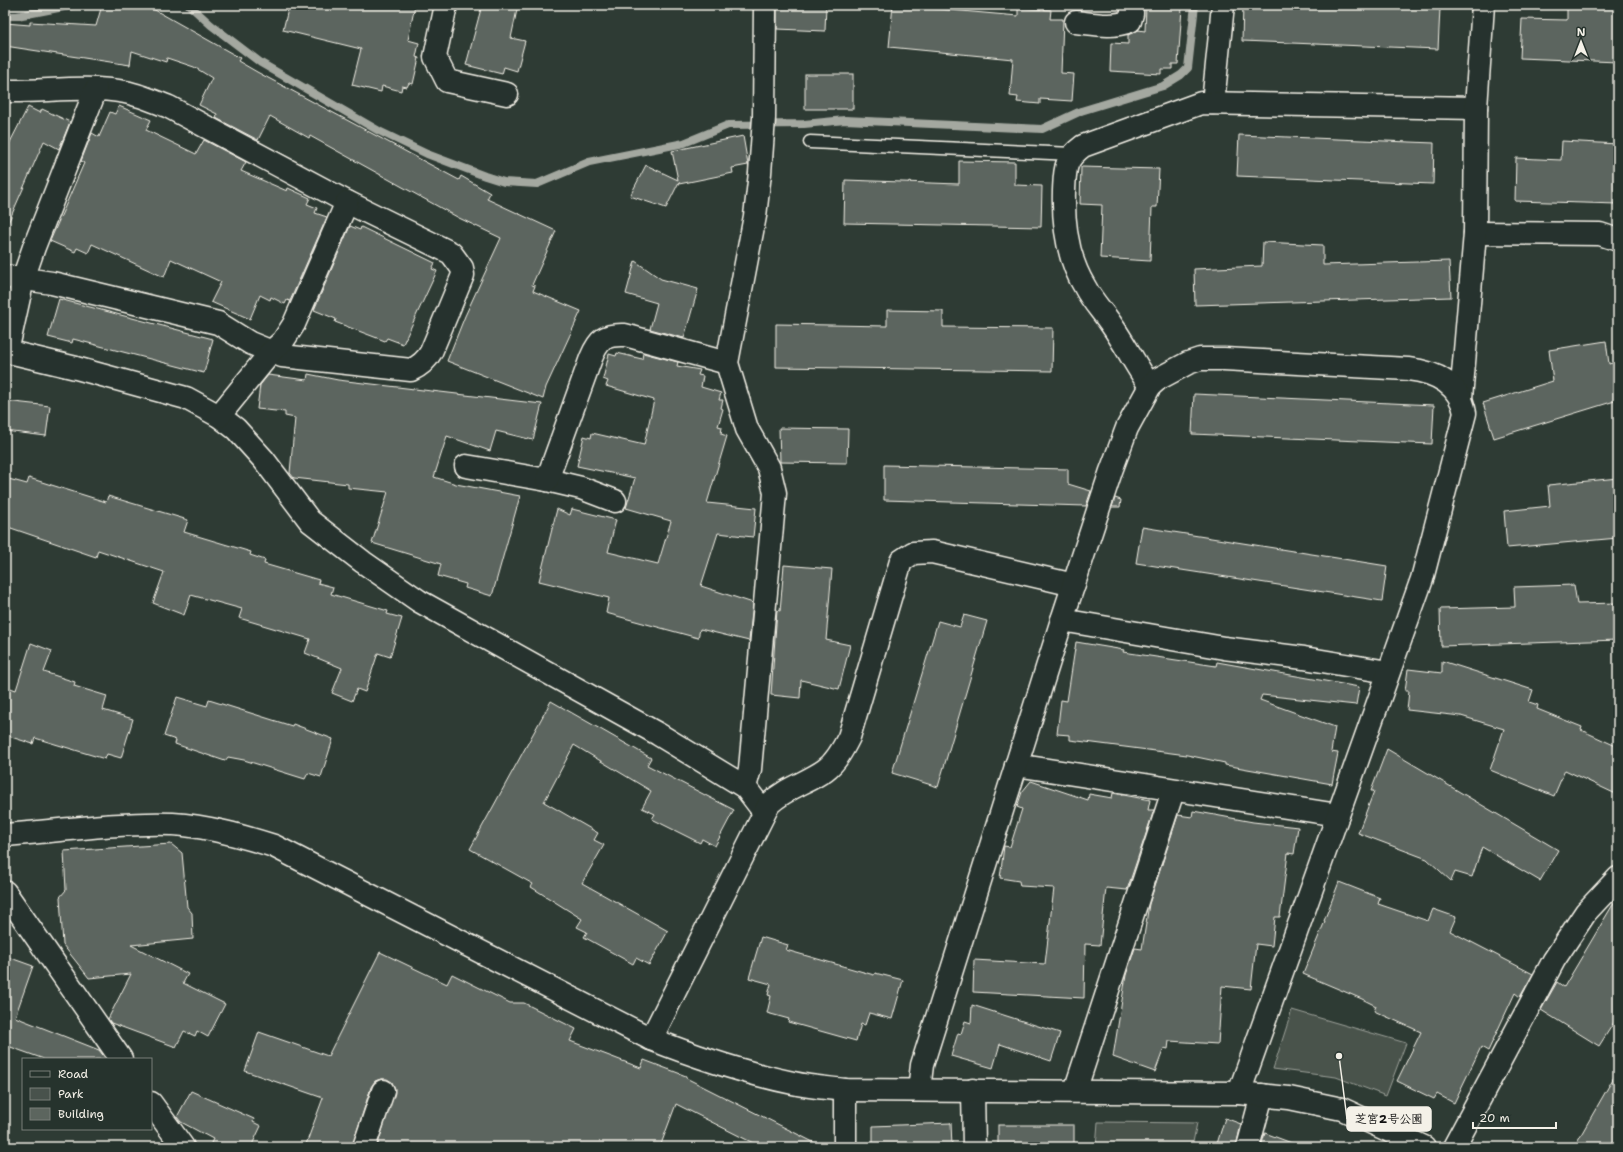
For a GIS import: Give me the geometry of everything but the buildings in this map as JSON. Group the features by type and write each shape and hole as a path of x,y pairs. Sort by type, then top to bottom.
{"street":[{"path":"446,5 435,57 447,81 507,94"},
{"path":"745,787 750,769 775,493 769,468 747,429 727,363 727,354 755,216 760,173 764,118 765,5"},
{"path":"1076,22 1115,25 1125,23 1130,21 1132,5"},
{"path":"1213,103 1223,5"},
{"path":"1239,1093 1422,579 1436,530 1465,413 1461,398 1474,233 1476,108 1483,5"},
{"path":"96,89 34,247 14,277 6,351 76,368 186,398 220,416 236,429 260,456 310,521 363,562 419,601 658,734 745,787 764,812"},
{"path":"5,91 96,89 127,92 169,107 347,202 451,253 462,268 463,276 431,352 426,360 419,366 410,370 289,357 271,352 250,343 218,323 52,283 14,277"},
{"path":"1150,386 1112,325 1084,286 1069,250 1064,230 1064,197 1066,168 1073,154 1083,146 1201,103 1476,108"},
{"path":"220,416 271,352 283,341 294,324 347,202"},
{"path":"1474,233 1600,234 1618,240"},
{"path":"547,480 591,358 596,346 603,338 614,334 625,335 727,363"},
{"path":"919,1090 922,1065 1062,620 1127,428 1150,386 1169,372 1188,363 1200,359 1224,359 1417,370 1429,372 1442,379 1454,388 1461,398"},
{"path":"466,466 547,480 581,488 615,501"},
{"path":"651,1039 764,812 784,791 826,770 842,751 849,737 901,562 906,557 921,551 932,552 1074,586"},
{"path":"1062,620 1224,648 1304,658 1388,672"},
{"path":"1016,765 1173,791 1338,815"},
{"path":"1075,1091 1173,791"},
{"path":"5,835 144,824 174,824 226,832 256,840 274,846 651,1039 706,1060 765,1077 796,1084 845,1090 1075,1091 1239,1093 1262,1095 1289,1098 1342,1109 1424,1147"},
{"path":"1454,1147 1554,960 1586,912 1618,878"},
{"path":"5,892 119,1058"},
{"path":"845,1090 845,1147"},
{"path":"973,1090 974,1147"},
{"path":"367,1146 383,1091"},
{"path":"1248,1147 1262,1095"},
{"path":"152,1104 183,1147"}],"lane":[{"path":"810,142 1073,154"}],"green space":[{"path":"1292,1010 1406,1043 1386,1096 1336,1077 1273,1069"},
{"path":"1098,1122 1197,1123 1192,1147 1096,1147"}],"waterway":[{"path":"5,16 17,16 74,5"},
{"path":"189,5 211,25 261,63 379,131 427,154 485,176 504,182 537,184 589,162 684,143 728,125 804,124 845,120 1042,129 1081,111 1163,86 1181,75 1188,68 1195,5"}],"place":[{"name":"芝宮2号公園","path":"1339,1056"}]}
